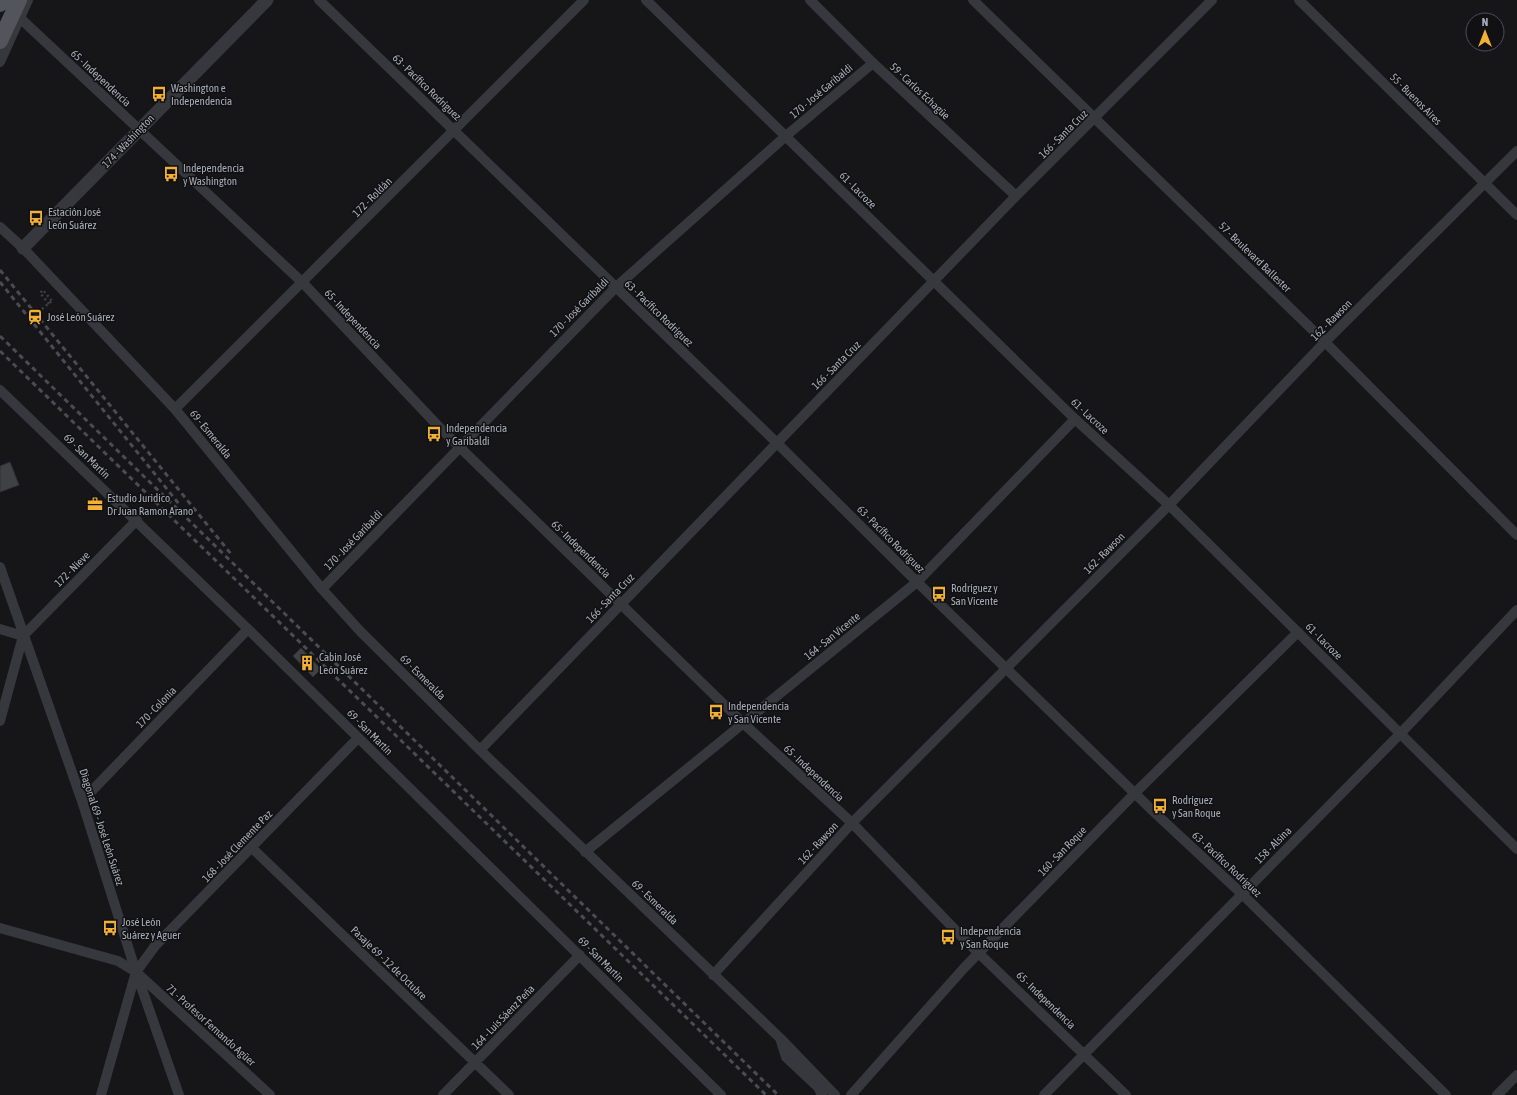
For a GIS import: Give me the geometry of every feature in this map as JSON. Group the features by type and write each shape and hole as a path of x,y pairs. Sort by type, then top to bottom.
{"main road":[{"path":"0,4 2,0"},
{"path":"2,47 19,0"}],"street":[{"path":"0,62 2,47 20,18 28,0"},
{"name":"174 - Washington","path":"23,248 267,0"},
{"name":"63 - Pacífico Rodríguez","path":"319,0 776,442 917,582 1134,793 1242,894 1446,1095"},
{"name":"172 - Roldán","path":"176,409 304,283 584,0"},
{"name":"61 - Lacroze","path":"646,0 1075,419 1169,504 1517,849"},
{"name":"59 - Carlos Echagüe","path":"810,0 873,63 1016,196"},
{"name":"57 - Boulevard Ballester","path":"973,0 1325,342 1517,534"},
{"name":"166 - Santa Cruz","path":"480,750 776,442 935,282 1016,196 1096,118 1212,0"},
{"name":"55 - Buenos Aires","path":"1299,0 1517,215"},
{"name":"65 - Independencia","path":"20,18 304,283 459,447 743,723 852,823 979,953 1126,1095"},
{"name":"170 - José Garibaldi","path":"322,589 616,287 786,136 873,63"},
{"name":"162 - Rawson","path":"713,975 852,823 1169,504 1325,342 1517,151"},
{"name":"69 - Esmeralda","path":"0,227 23,248 176,409 322,589 360,631 585,852 781,1039 835,1095"},
{"name":"69 - San Martín","path":"0,390 137,520 721,1094"},
{"name":"164 - San Vicente","path":"585,852 917,582 1075,419"},
{"name":"172 - Nieve","path":"23,636 137,520"},
{"name":"Diagonal 69 - José León Suárez","path":"0,567 82,802 136,972 179,1095"},
{"name":"158 - Alsina","path":"1044,1095 1400,734 1517,610"},
{"path":"0,629 23,636 0,721"},
{"name":"170 - Colonia","path":"82,802 248,629"},
{"name":"160 - San Roque","path":"852,1095 979,953 1134,793 1298,632"},
{"name":"168 - José Clemente Paz","path":"136,972 155,946 358,738"},
{"name":"Pasaje 69 - 12 de Octubre","path":"252,848 509,1095"},
{"path":"0,928 107,957 136,972 101,1095"},
{"name":"164 - Luis Sáenz Peña","path":"443,1095 476,1063 580,955"},
{"name":"71 - Profesor Fernando Agüer","path":"136,972 270,1095"},
{"path":"781,1039 786,1057 818,1087 822,1095"},
{"path":"1497,1095 1517,1075"}],"path":[{"path":"42,310 49,304 52,301 43,290 40,293 49,304"}],"building":[{"path":"10,462 19,485 0,492 0,466"},
{"name":"Cabin José León Suárez","path":"301,648 321,669 313,677 293,656"}],"railway":[{"path":"0,270 231,554"},
{"path":"0,282 179,504"},
{"path":"0,336 778,1095"},
{"path":"0,351 766,1095"}],"place":[{"name":"Washington e Independencia","path":"159,94"},
{"name":"Independencia y Washington","path":"171,174"},
{"name":"Estación José León Suárez","path":"36,218"},
{"name":"José León Suárez","path":"35,317"},
{"name":"Independencia y Garibaldi","path":"434,434"},
{"name":"Estudio Juridico Dr Juan Ramon Arano","path":"95,504"},
{"name":"Rodríguez y San Vicente","path":"939,594"},
{"name":"Cabin José León Suárez","path":"307,663"},
{"name":"Independencia y San Vicente","path":"716,712"},
{"name":"Rodríguez y San Roque","path":"1160,806"},
{"name":"José León Suárez y Aguer","path":"110,928"},
{"name":"Independencia y San Roque","path":"948,937"}]}
